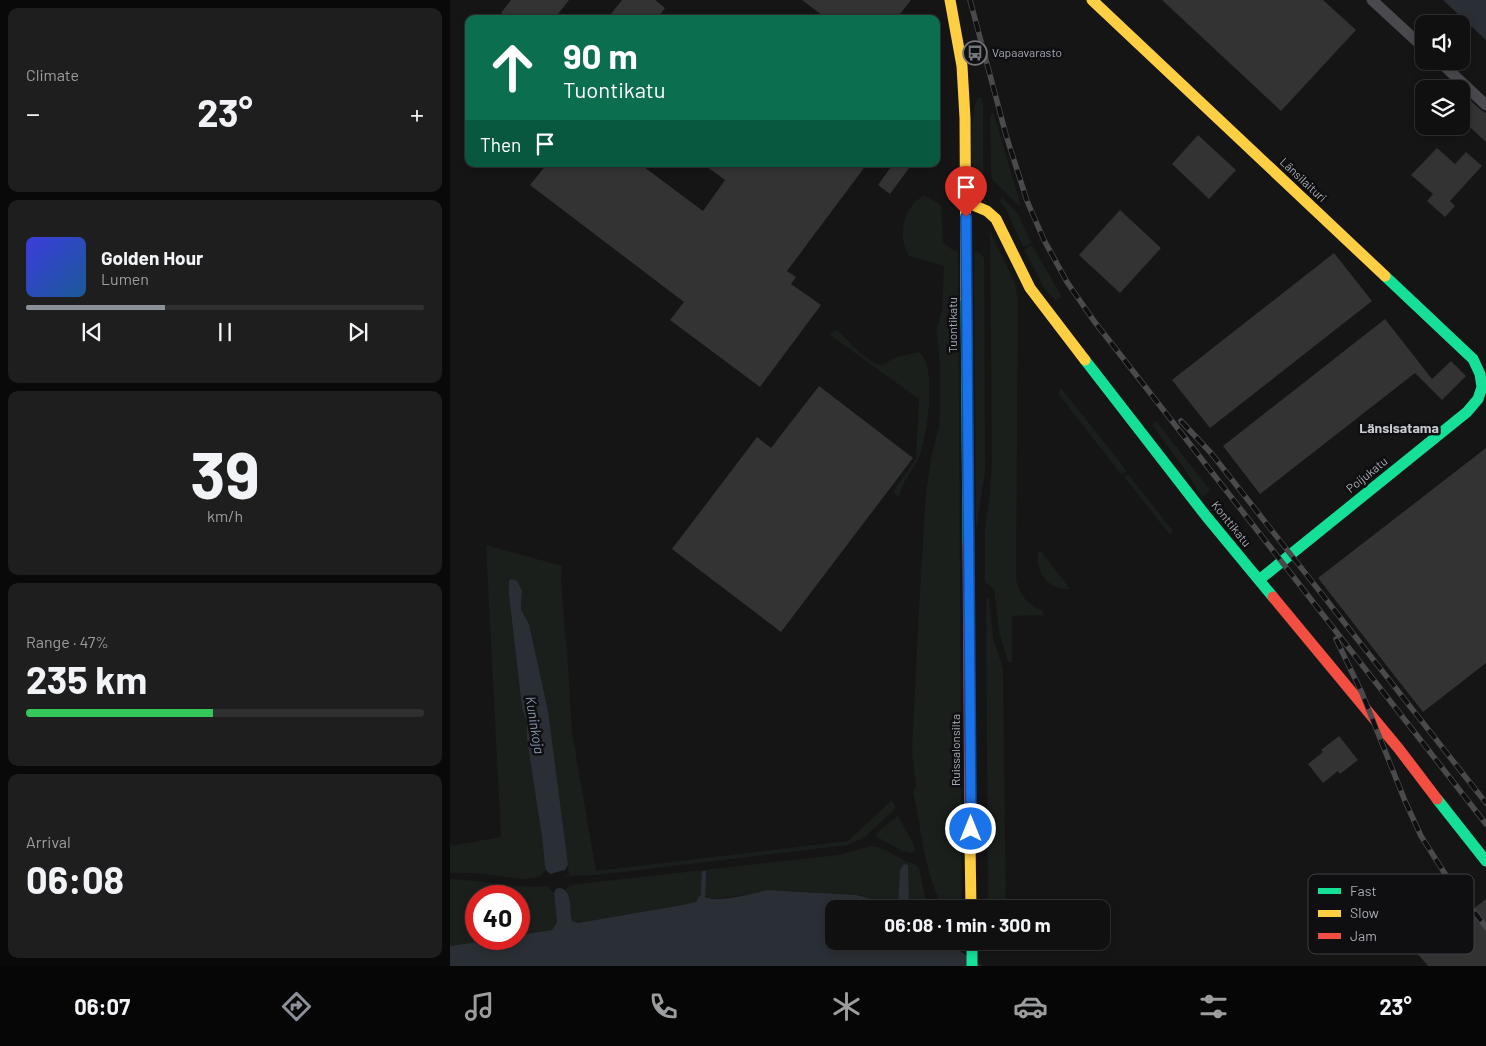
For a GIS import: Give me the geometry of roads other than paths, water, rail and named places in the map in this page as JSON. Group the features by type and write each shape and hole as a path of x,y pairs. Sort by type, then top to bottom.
{"street":[{"name":"Tuontikatu","path":"950,0 959,44 963,82 966,202 969,651"},
{"name":"Länsilaituri","path":"1092,0 1474,359 1482,370 1484,386"},
{"path":"1372,0 1415,40"},
{"path":"1449,70 1486,105"},
{"name":"Konttikatu","path":"966,202 987,211 996,219 1030,288 1048,312 1206,516 1399,749 1486,861"},
{"name":"Poijukatu","path":"1259,580 1466,412 1480,398 1484,386"},
{"name":"Ruissalonsilta","path":"969,651 971,900"},
{"path":"972,950 972,966"}],"water":[{"path":"1443,0 1486,0 1486,40 1470,25 1470,15 1459,15"},
{"name":"Kuninkoja","path":"511,579 517,581 522,591 521,609 529,624 548,711 568,865 565,870 550,874 546,870 545,865 527,739 527,722 522,708 509,595 509,581"},
{"path":"904,864 908,865 909,900 898,900 900,870"},
{"path":"559,888 567,892 572,921 578,923 696,902 699,896 712,899 726,899 767,890 856,895 875,900 825,900 825,950 958,950 982,966 450,966 450,946 465,944 465,950 530,950 530,933 552,930 557,922 554,893"}],"waterway":[{"path":"703,896 704,873"}],"railway":[{"path":"970,0 1006,135 1027,201 1044,240 1067,282 1094,321 1486,824"},
{"path":"1181,421 1211,453 1486,803"},
{"path":"1336,639 1362,693 1421,836 1445,874"},
{"path":"1474,912 1486,927"}],"place":[{"name":"Vapaavarasto","path":"975,53"}],"district":[{"name":"Länsisatama","path":"1399,428"}]}
